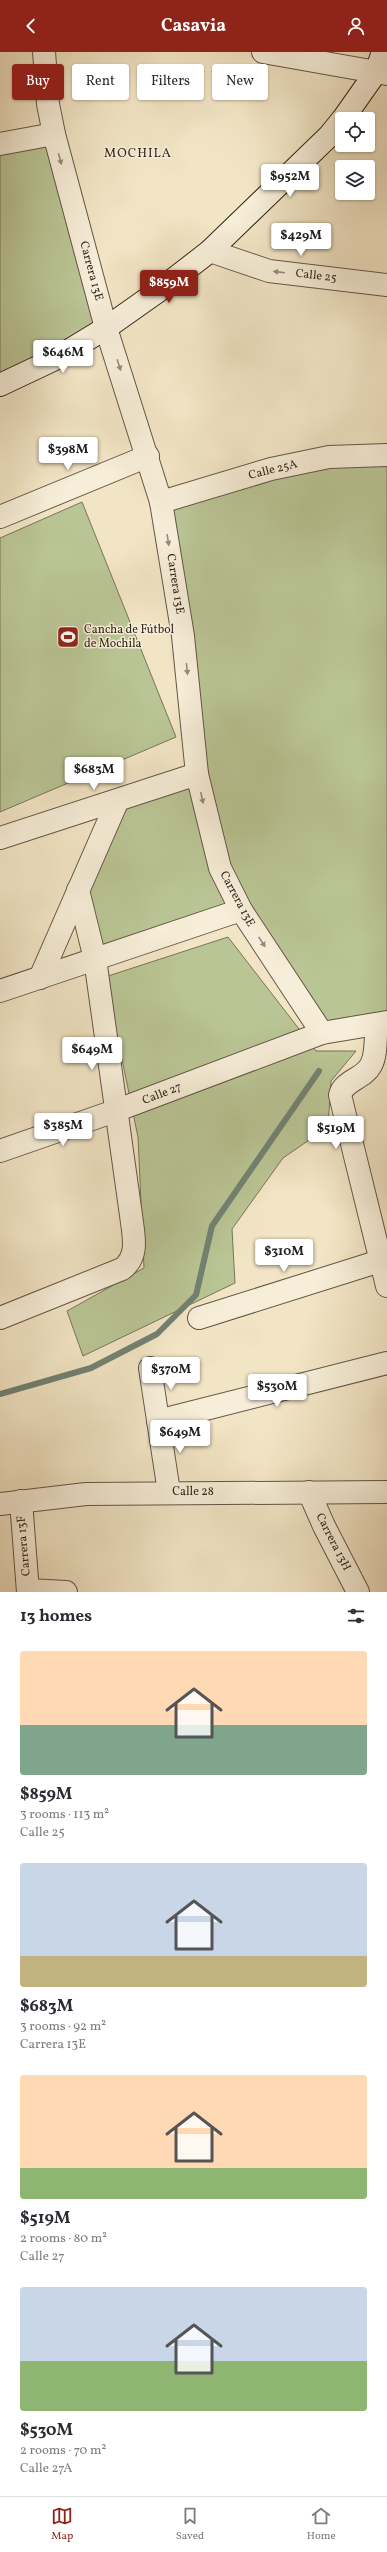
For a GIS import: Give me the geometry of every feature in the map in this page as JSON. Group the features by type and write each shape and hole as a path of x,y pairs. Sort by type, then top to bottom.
{"street":[{"name":"Carrera 13E","path":"44,52 45,82 54,134 106,328 162,502 183,636 197,774 220,868 241,910 322,1033"},
{"path":"263,52 381,73"},
{"path":"349,112 381,73 383,52"},
{"path":"0,385 55,359 106,328 210,251 335,129"},
{"path":"0,144 54,134"},
{"name":"Calle 25","path":"210,251 269,271 387,285"},
{"name":"Calle 25A","path":"162,502 271,469 329,457 387,455"},
{"path":"0,517 148,456"},
{"path":"0,838 117,802 197,774"},
{"path":"40,978 117,802"},
{"path":"0,1318 122,1269 132,1259 134,1247 131,1215 115,1112 95,959 78,890"},
{"path":"0,991 241,910"},
{"path":"322,1033 382,1023 372,1064 364,1074 345,1086 340,1095 387,1286"},
{"name":"Calle 27","path":"0,1151 115,1112 322,1033"},
{"path":"199,1318 380,1261"},
{"path":"158,1420 387,1363"},
{"path":"150,1368 169,1492"},
{"name":"Calle 28","path":"10,1503 86,1494 169,1492 387,1492"},
{"name":"Carrera 13H","path":"309,1492 324,1526 358,1592"},
{"name":"Carrera 13F","path":"10,1503 28,1591"},
{"path":"28,1591 66,1592"}],"green space":[{"path":"54,134 106,328 0,383 0,146"},
{"path":"387,455 387,1022 322,1033 232,913 95,959 78,890 117,802 197,774 161,502"},
{"name":"Cancha de Fútbol de Mochila","path":"82,502 176,737 0,812 0,538"},
{"path":"228,937 316,1051 356,1051 331,1081 328,1127 283,1158 232,1229 235,1283 83,1356 67,1311 144,1268 138,1137 105,977"}],"waterway":[{"path":"0,1394 91,1368 157,1334 196,1295 212,1226 319,1071"}],"place":[{"name":"Cancha de Fútbol de Mochila","path":"68,637"}],"district":[{"name":"MOCHILA","path":"138,154"}]}
